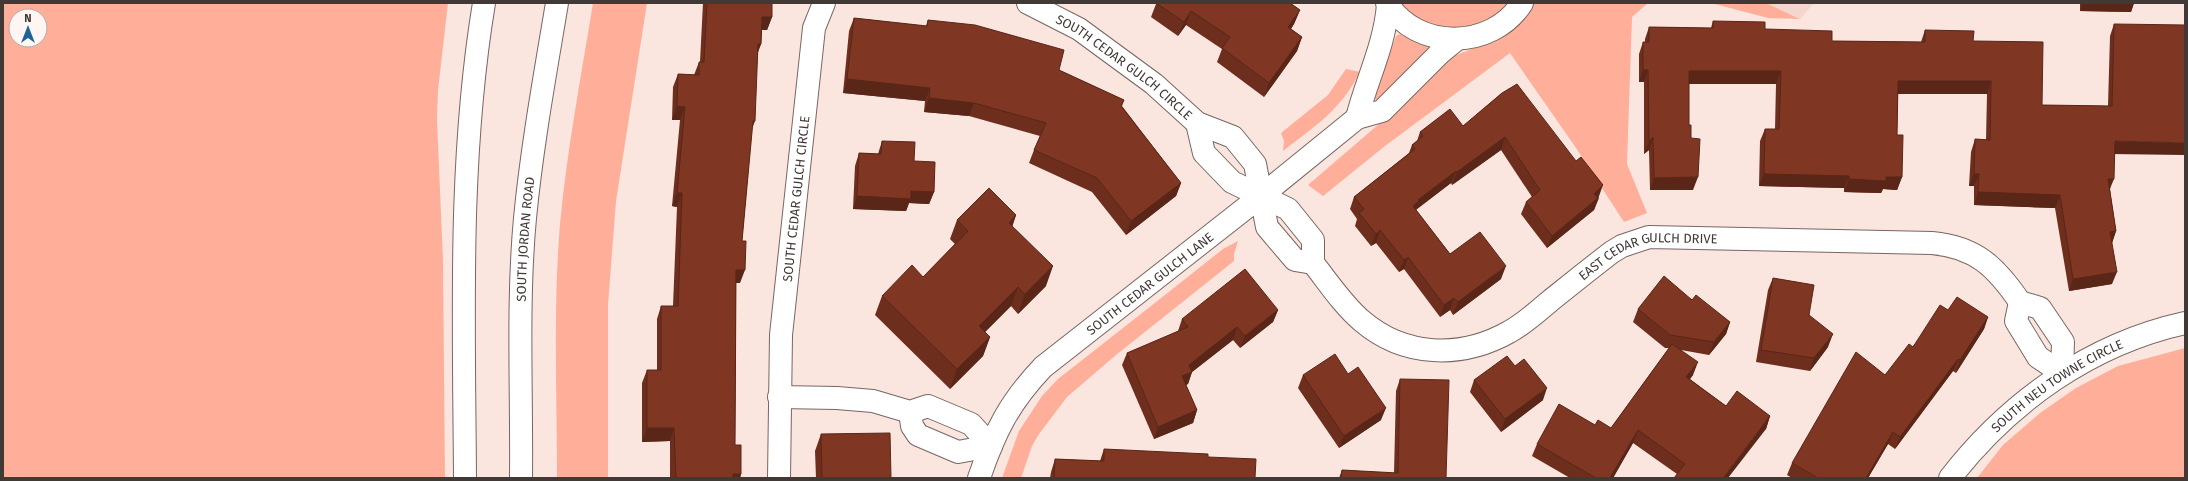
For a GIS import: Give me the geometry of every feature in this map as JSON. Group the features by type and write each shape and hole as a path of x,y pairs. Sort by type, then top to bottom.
{"street":[{"path":"465,478 466,163 470,98 484,3"},
{"name":"SOUTH JORDAN ROAD","path":"521,478 522,288 525,219 537,127 557,3"},
{"name":"SOUTH CEDAR GULCH CIRCLE","path":"779,478 781,335 814,28 824,3"},
{"name":"SOUTH CEDAR GULCH CIRCLE","path":"1028,3 1079,29 1154,84 1197,123 1233,137 1255,164 1260,196"},
{"path":"1388,4 1401,20 1418,30 1436,38 1456,40 1490,31 1505,22 1522,3"},
{"path":"1357,118 1363,92 1375,68 1384,36 1388,4"},
{"name":"SOUTH CEDAR GULCH LANE","path":"979,478 991,446 1013,402 1043,367 1357,118 1382,111 1440,53 1456,40"},
{"name":"SOUTH CEDAR GULCH CIRCLE","path":"1197,123 1204,153 1232,182 1260,196"},
{"name":"EAST CEDAR GULCH DRIVE","path":"1260,196 1267,227 1295,260 1313,263 1355,315 1380,335 1404,346 1433,351 1465,349 1484,344 1509,332 1612,252 1622,246 1649,237 1944,244 1969,252 1993,267 2004,278 2020,302"},
{"path":"2020,302 2040,308 2062,342 2062,373 2038,357 2016,321 2020,302"},
{"name":"SOUTH NEU TOWNE CIRCLE","path":"1950,478 1974,449 2008,414 2045,384 2062,373 2111,348 2140,336 2185,323"},
{"path":"779,397 837,398 867,401 891,405 910,412 928,406 971,424 991,446"},
{"path":"910,412 912,426 918,435 958,452 991,446"}],"shaded area":[{"path":"3,3 448,3 438,90 437,120 443,261 445,478 3,478"},
{"path":"593,3 647,3 616,201 608,305 608,478 557,478 556,319 560,224 570,141"},
{"path":"1401,3 1511,3 1499,14 1485,22 1470,27 1455,29 1440,28 1426,24 1412,15"},
{"path":"1533,3 1648,3 1632,17 1627,164 1647,213 1624,222 1574,145 1510,53 1385,146 1323,196 1308,185 1408,99 1451,57 1493,41 1507,32 1521,21"},
{"path":"1711,3 1766,3 1800,19 1768,18"},
{"path":"1766,3 1814,3 1800,19"},
{"path":"1400,34 1432,46 1379,101 1375,99 1375,95 1396,36"},
{"path":"1346,69 1360,72 1344,97 1317,125 1283,151 1284,141 1281,133 1328,95"},
{"path":"1238,241 1234,254 1234,261 1116,355 1067,397 1039,434 1032,446 1021,478 1002,478 1019,431 1042,396 1058,379 1223,249"},
{"path":"2185,348 2185,478 1977,478 2003,445 2040,413 2076,388 2118,366"}],"building":[{"path":"707,3 772,3 772,17 762,17 761,44 758,44 755,121 753,121 742,241 746,241 745,270 736,270 735,445 741,445 741,474 733,474 733,478 676,478 674,428 647,428 647,370 661,370 661,306 678,306 682,193 677,193 685,107 677,106 678,74 699,75 699,62 704,62"},
{"path":"1156,3 1290,3 1300,10 1288,27 1302,37 1269,83 1222,48 1230,37 1191,11 1184,22"},
{"path":"854,18 927,26 928,20 975,25 1064,50 1059,70 1124,100 1121,106 1181,183 1131,221 1097,178 1034,150 1046,123 974,103 929,98 930,88 847,79"},
{"path":"1713,21 1765,22 1765,29 1832,31 1832,41 1925,42 1925,30 1974,31 1973,41 2043,42 2042,105 2112,106 2114,24 2185,25 2185,143 2115,141 2114,179 2108,179 2116,231 2110,232 2117,272 2073,279 2060,195 1978,192 1979,174 1974,174 1975,139 1990,140 1991,81 1898,81 1897,135 1903,135 1902,177 1886,177 1886,181 1849,179 1849,176 1764,174 1765,129 1779,129 1781,71 1689,71 1689,125 1691,125 1691,138 1700,139 1698,177 1654,178 1653,137 1649,142 1648,70 1643,70 1643,42 1649,42 1649,27 1713,28"},
{"path":"1517,84 1576,161 1581,157 1603,185 1594,194 1598,198 1552,236 1526,202 1540,190 1505,137 1457,172 1456,171 1418,200 1419,201 1413,206 1450,254 1480,232 1506,266 1458,302 1454,298 1444,305 1408,257 1404,260 1380,230 1376,234 1359,213 1364,209 1354,197 1415,149 1412,145 1423,136 1420,132 1450,109 1463,126 1502,93"},
{"path":"882,141 915,142 914,161 935,162 934,192 911,191 911,199 857,196 859,153 881,154"},
{"path":"989,188 1016,215 1009,223 1053,266 1025,294 1018,287 979,326 990,337 957,369 882,296 912,265 923,277 968,231 957,220"},
{"path":"1245,269 1278,310 1245,336 1237,327 1189,365 1192,372 1182,376 1197,410 1158,427 1127,353 1188,327 1182,319"},
{"path":"1664,276 1692,300 1696,295 1730,322 1714,342 1670,335 1638,309"},
{"path":"1773,278 1814,285 1809,315 1833,334 1814,358 1761,350"},
{"path":"1957,297 1988,317 1960,360 1958,359 1900,437 1893,432 1866,478 1818,478 1792,463 1856,352 1885,375 1909,344 1913,347 1940,305 1948,310"},
{"path":"1672,344 1698,362 1686,377 1726,406 1737,391 1770,416 1723,478 1674,478 1685,464 1638,430 1610,478 1596,478 1537,444 1559,404 1595,425 1598,420 1611,428"},
{"path":"1335,354 1348,374 1358,367 1386,408 1344,436 1303,375"},
{"path":"1507,356 1515,366 1524,359 1547,388 1505,419 1474,380"},
{"path":"1400,379 1449,380 1446,478 1341,478 1342,470 1398,473"},
{"path":"890,433 891,478 822,478 821,434"},
{"path":"1104,449 1208,454 1208,457 1256,459 1255,478 1054,478 1055,459 1104,461"}]}
